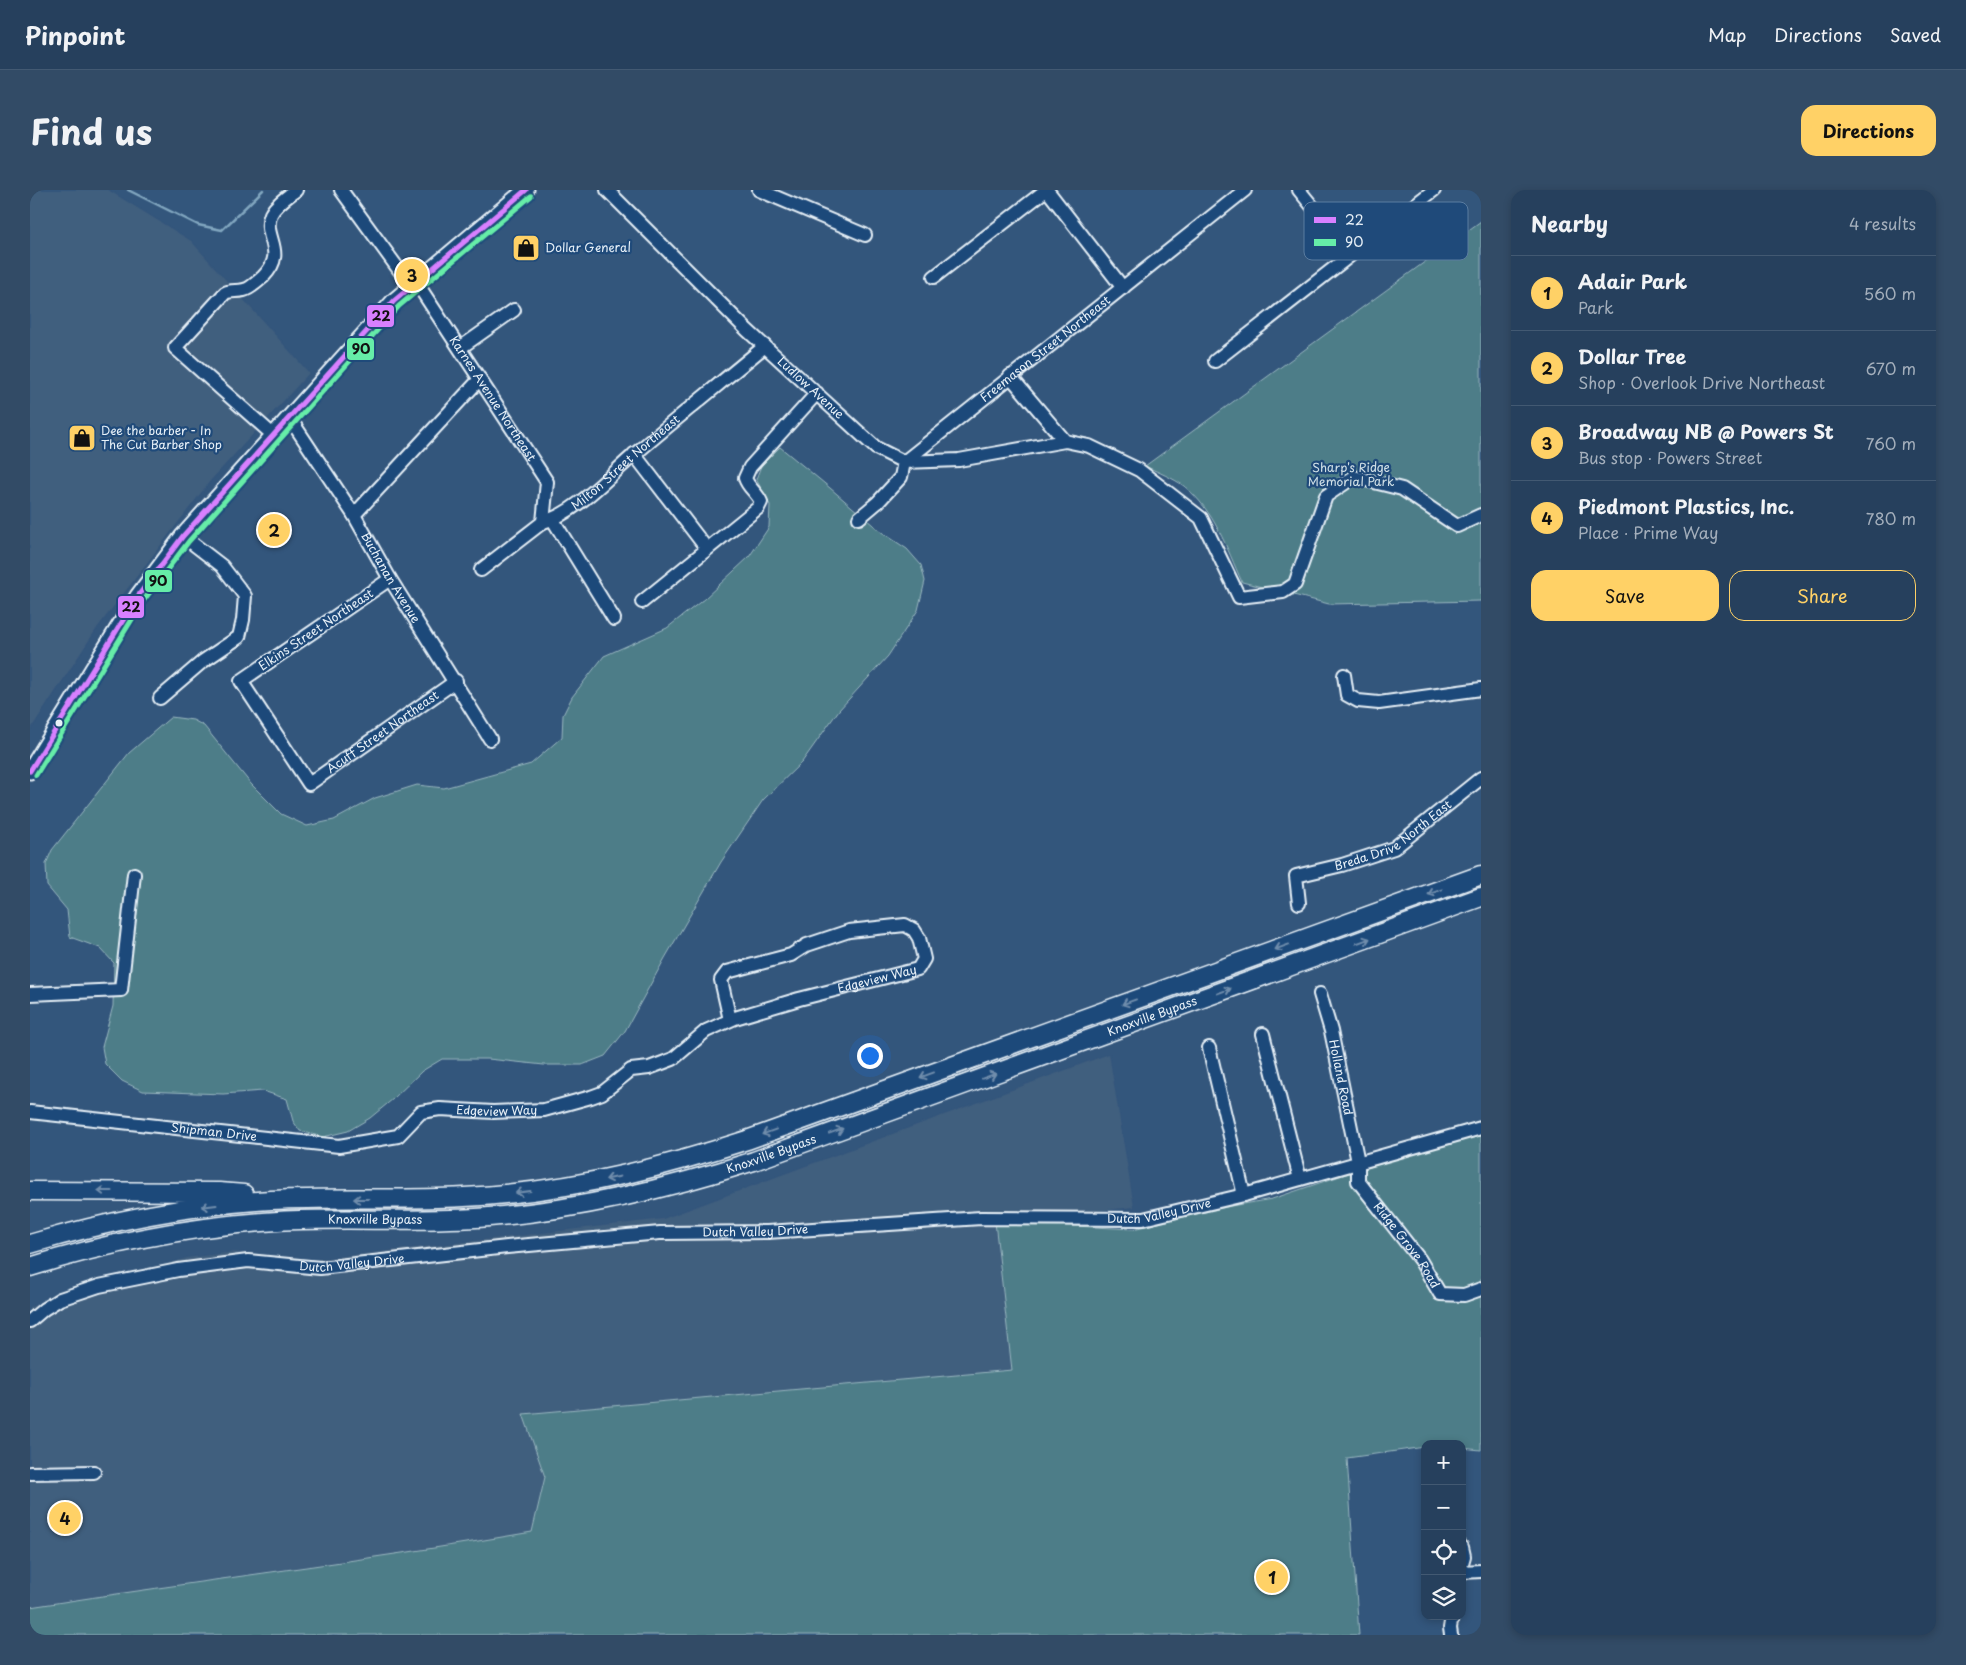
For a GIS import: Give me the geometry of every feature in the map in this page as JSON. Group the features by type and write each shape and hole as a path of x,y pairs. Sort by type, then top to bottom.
{"highway":[{"name":"Knoxville Bypass","path":"30,1244 92,1227 195,1208 246,1202 310,1199 408,1199 496,1195 590,1182 652,1169 748,1140 1481,875"},
{"name":"Knoxville Bypass","path":"30,1267 94,1249 200,1229 294,1220 424,1220 490,1217 596,1203 690,1180 754,1161 1481,898"},
{"path":"30,1278 116,1254 170,1243 261,1231 425,1229 501,1225 550,1219 606,1210 656,1199 690,1180"},
{"path":"30,1191 218,1192 310,1199"}],"main road":[{"path":"30,771 133,603 183,536 394,300 412,283 526,190"}],"street":[{"path":"273,435 176,348 224,293 231,290 243,291 247,289 258,282 271,268 275,256 270,216 277,205 296,190"},
{"name":"Karnes Avenue Northeast","path":"341,190 405,278 422,291 547,482 548,521"},
{"name":"Ludlow Avenue","path":"607,190 765,346 876,448 904,462 959,460 1065,441"},
{"path":"934,278 1047,190 1123,288"},
{"name":"Freemason Street Northeast","path":"859,518 878,502 901,477 904,462 1245,190"},
{"path":"1299,190 1309,202"},
{"path":"1418,202 1434,190"},
{"path":"764,191 865,235"},
{"path":"1215,361 1344,260"},
{"path":"460,348 514,310"},
{"name":"Milton Street Northeast","path":"481,570 548,521 587,496 634,454 765,346"},
{"path":"1010,376 1065,441 1089,446 1140,470 1201,518 1239,597 1283,592 1295,584 1326,496 1354,477 1402,489 1456,526 1481,515"},
{"path":"354,515 480,379"},
{"path":"642,602 758,508 761,502 758,495 747,485 745,478 750,467 817,394"},
{"name":"Buchanan Avenue","path":"289,417 354,515 390,579 456,681 490,739"},
{"path":"634,454 707,549"},
{"path":"548,521 614,619"},
{"path":"160,698 202,662 238,636 243,620 245,596 222,566 183,536"},
{"name":"Elkins Street Northeast","path":"309,784 241,681 390,579"},
{"path":"1344,675 1347,695 1358,701 1379,703 1481,689"},
{"name":"Acuff Street Northeast","path":"309,784 456,681"},
{"name":"Breda Drive North East","path":"1299,903 1296,876 1342,865 1394,848 1481,778"},
{"path":"30,994 121,990 134,874"},
{"name":"Edgeview Way","path":"398,1136 421,1112 440,1109 493,1112 544,1110 591,1098 602,1093 631,1070 649,1068 673,1059 706,1031 730,1020 799,999 918,969 924,959 919,938 914,930 905,924 849,930 807,945 791,955 727,972 720,980 730,1020"},
{"name":"Holland Road","path":"1320,994 1331,1031 1358,1162"},
{"path":"1263,1034 1300,1179"},
{"path":"1209,1048 1244,1195"},
{"name":"Shipman Drive","path":"30,1112 339,1146 398,1136"},
{"name":"Dutch Valley Drive","path":"30,1320 60,1299 99,1286 178,1270 248,1261 320,1268 507,1247 660,1234 767,1232 981,1218 1143,1219 1244,1195 1481,1128"},
{"name":"Ridge Grove Road","path":"1358,1162 1358,1181 1420,1260 1440,1294 1464,1295 1481,1289"},
{"path":"30,1473 94,1472"},
{"path":"1466,1572 1481,1571"},
{"path":"1451,1620 1451,1635"}],"shaded area":[{"path":"30,190 108,190 191,241 309,373 210,481 97,628 30,730"},
{"path":"1109,1054 1134,1207 995,1222 1012,1370 524,1414 545,1477 532,1532 422,1551 30,1607 30,1307 187,1258 234,1252 310,1260 663,1219"}],"green space":[{"name":"Sharp's Ridge Memorial Park","path":"1481,221 1481,601 1329,604 1242,582 1219,530 1195,496 1184,486 1145,466 1428,260 1468,260 1468,230"},
{"path":"780,447 880,531 907,549 921,565 925,581 918,610 888,656 839,710 802,762 763,800 721,862 625,1031 605,1056 582,1065 544,1065 488,1059 442,1059 422,1071 370,1118 348,1131 323,1137 300,1131 293,1121 287,1099 263,1091 223,1094 143,1091 122,1081 105,1064 102,1047 113,1006 114,963 100,948 70,937 67,910 47,886 46,864 52,850 129,753 171,717 193,720 204,726 251,784 281,814 307,826 334,820 375,798 417,785 444,788 531,764 562,737 563,715 572,697 604,656 667,628 704,599 749,557 769,527 770,505 756,479 761,466"},
{"path":"1481,1134 1481,1450 1466,1448 1466,1440 1421,1440 1421,1448 1347,1458 1359,1635 30,1635 30,1607 532,1532 545,1477 523,1414 1012,1370 995,1222 1133,1229 1231,1206 1272,1199 1346,1174"}],"waterway":[{"path":"128,190 198,225 222,230 263,190"}],"transit line":[{"name":"22","path":"30,771 138,596 183,536 394,301 526,190"},
{"name":"90","path":"36,775 144,600 189,541 399,306 531,196"}],"place":[{"name":"Dollar General","path":"526,248"},
{"name":"Broadway NB @ Powers St","path":"412,275"},
{"name":"Dee the barber - In The Cut Barber Shop","path":"82,438"},
{"name":"Dollar Tree","path":"274,530"},
{"name":"Piedmont Plastics, Inc.","path":"65,1518"},
{"name":"Adair Park","path":"1272,1577"}]}
